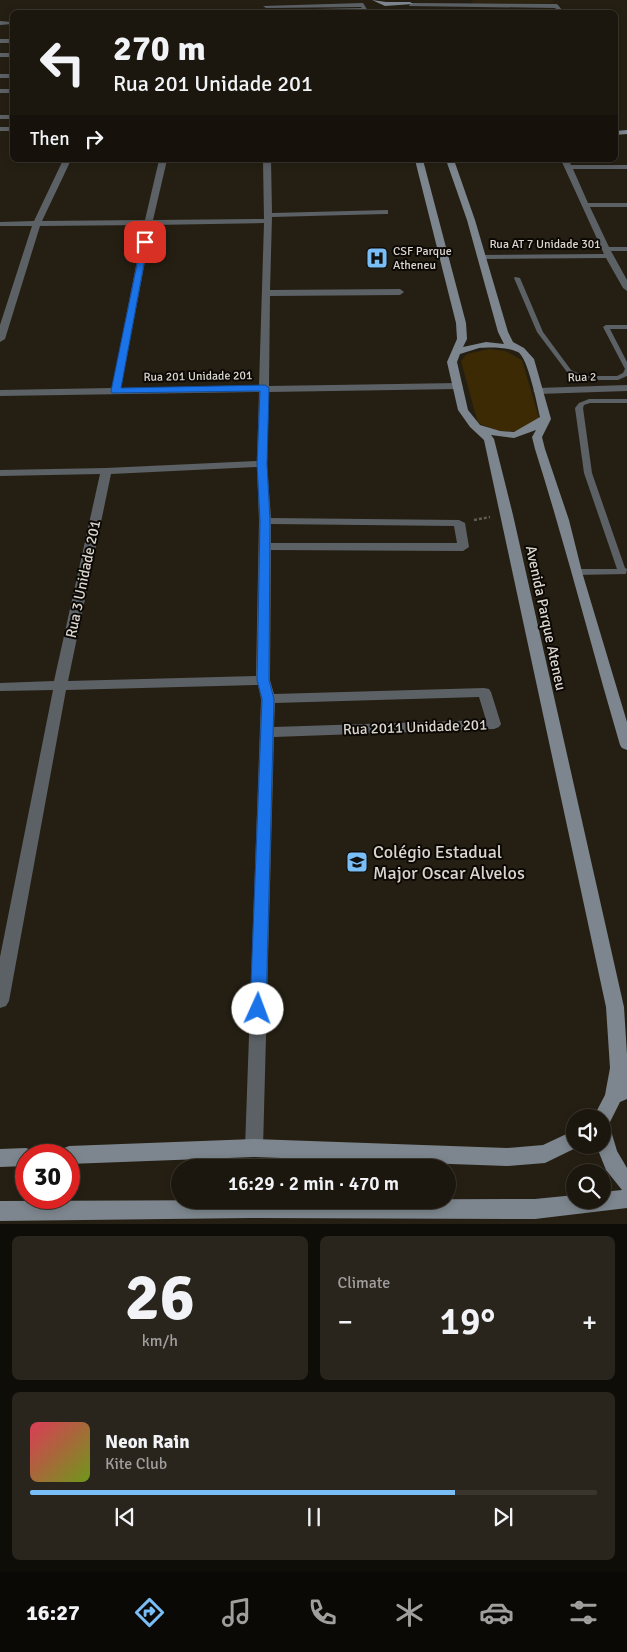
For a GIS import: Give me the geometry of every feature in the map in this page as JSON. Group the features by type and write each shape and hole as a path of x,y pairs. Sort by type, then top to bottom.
{"street":[{"path":"377,2 482,6 557,6 560,10"},
{"path":"377,2 382,10"},
{"path":"362,5 366,10 267,7 362,5"},
{"path":"482,6 485,10"},
{"path":"0,339 37,224 66,162"},
{"path":"116,391 148,223 163,162"},
{"path":"254,1148 268,699 263,680 265,521 262,464 265,388 266,162"},
{"name":"Avenida Parque Ateneu","path":"420,162 460,323 462,339 452,362 463,410 474,425 489,439 614,1007 621,1093 610,1109"},
{"path":"451,162 471,220 503,332 509,344 521,350 529,359 546,419 537,437 540,449 563,520 576,572 625,724 627,744"},
{"path":"566,164 627,167"},
{"name":"Rua AT 7 Unidade 301","path":"566,164 608,253 627,288"},
{"path":"586,205 627,205"},
{"path":"0,224 148,223 385,212"},
{"path":"608,253 627,249"},
{"name":"Rua AT 7 Unidade 301","path":"482,257 608,253"},
{"path":"266,293 400,292"},
{"path":"456,352 476,345 498,345 521,350"},
{"name":"Rua 201 Unidade 201","path":"0,393 458,386"},
{"name":"Rua 2","path":"538,391 627,388"},
{"path":"474,425 493,434 508,436 525,433 546,419"},
{"path":"0,473 106,471 262,464"},
{"name":"Rua 3 Unidade 201","path":"0,1001 60,686 106,471"},
{"path":"264,546 463,547 459,523 265,521"},
{"path":"0,687 263,680"},
{"name":"Rua 2011 Unidade 201","path":"266,732 494,724 484,692 268,699"},
{"path":"80,1155 254,1148 507,1157 544,1154 566,1143"},
{"path":"608,1154 627,1183"},
{"path":"0,1158 15,1157"},
{"path":"0,1211 251,1208 536,1209 627,1199"}],"lane":[{"path":"517,278 540,332 569,371 578,376 618,378 626,374 627,370 606,327 627,326"},
{"path":"576,572 625,571 588,473 579,408 581,404 589,401 627,401"}],"path":[{"path":"459,523 507,515"}],"shaded area":[{"path":"472,0 552,0 554,3 473,4"},
{"path":"489,349 505,351 522,360 539,418 521,430 497,431 478,423 461,361 467,354"}],"place":[{"name":"CSF Parque Atheneu","path":"377,258"},
{"name":"Colégio Estadual Major Oscar Alvelos","path":"357,862"}],"route":[{"path":"145,242 116,391 265,388 262,464 265,521 263,680 268,699 258,1009"}]}
